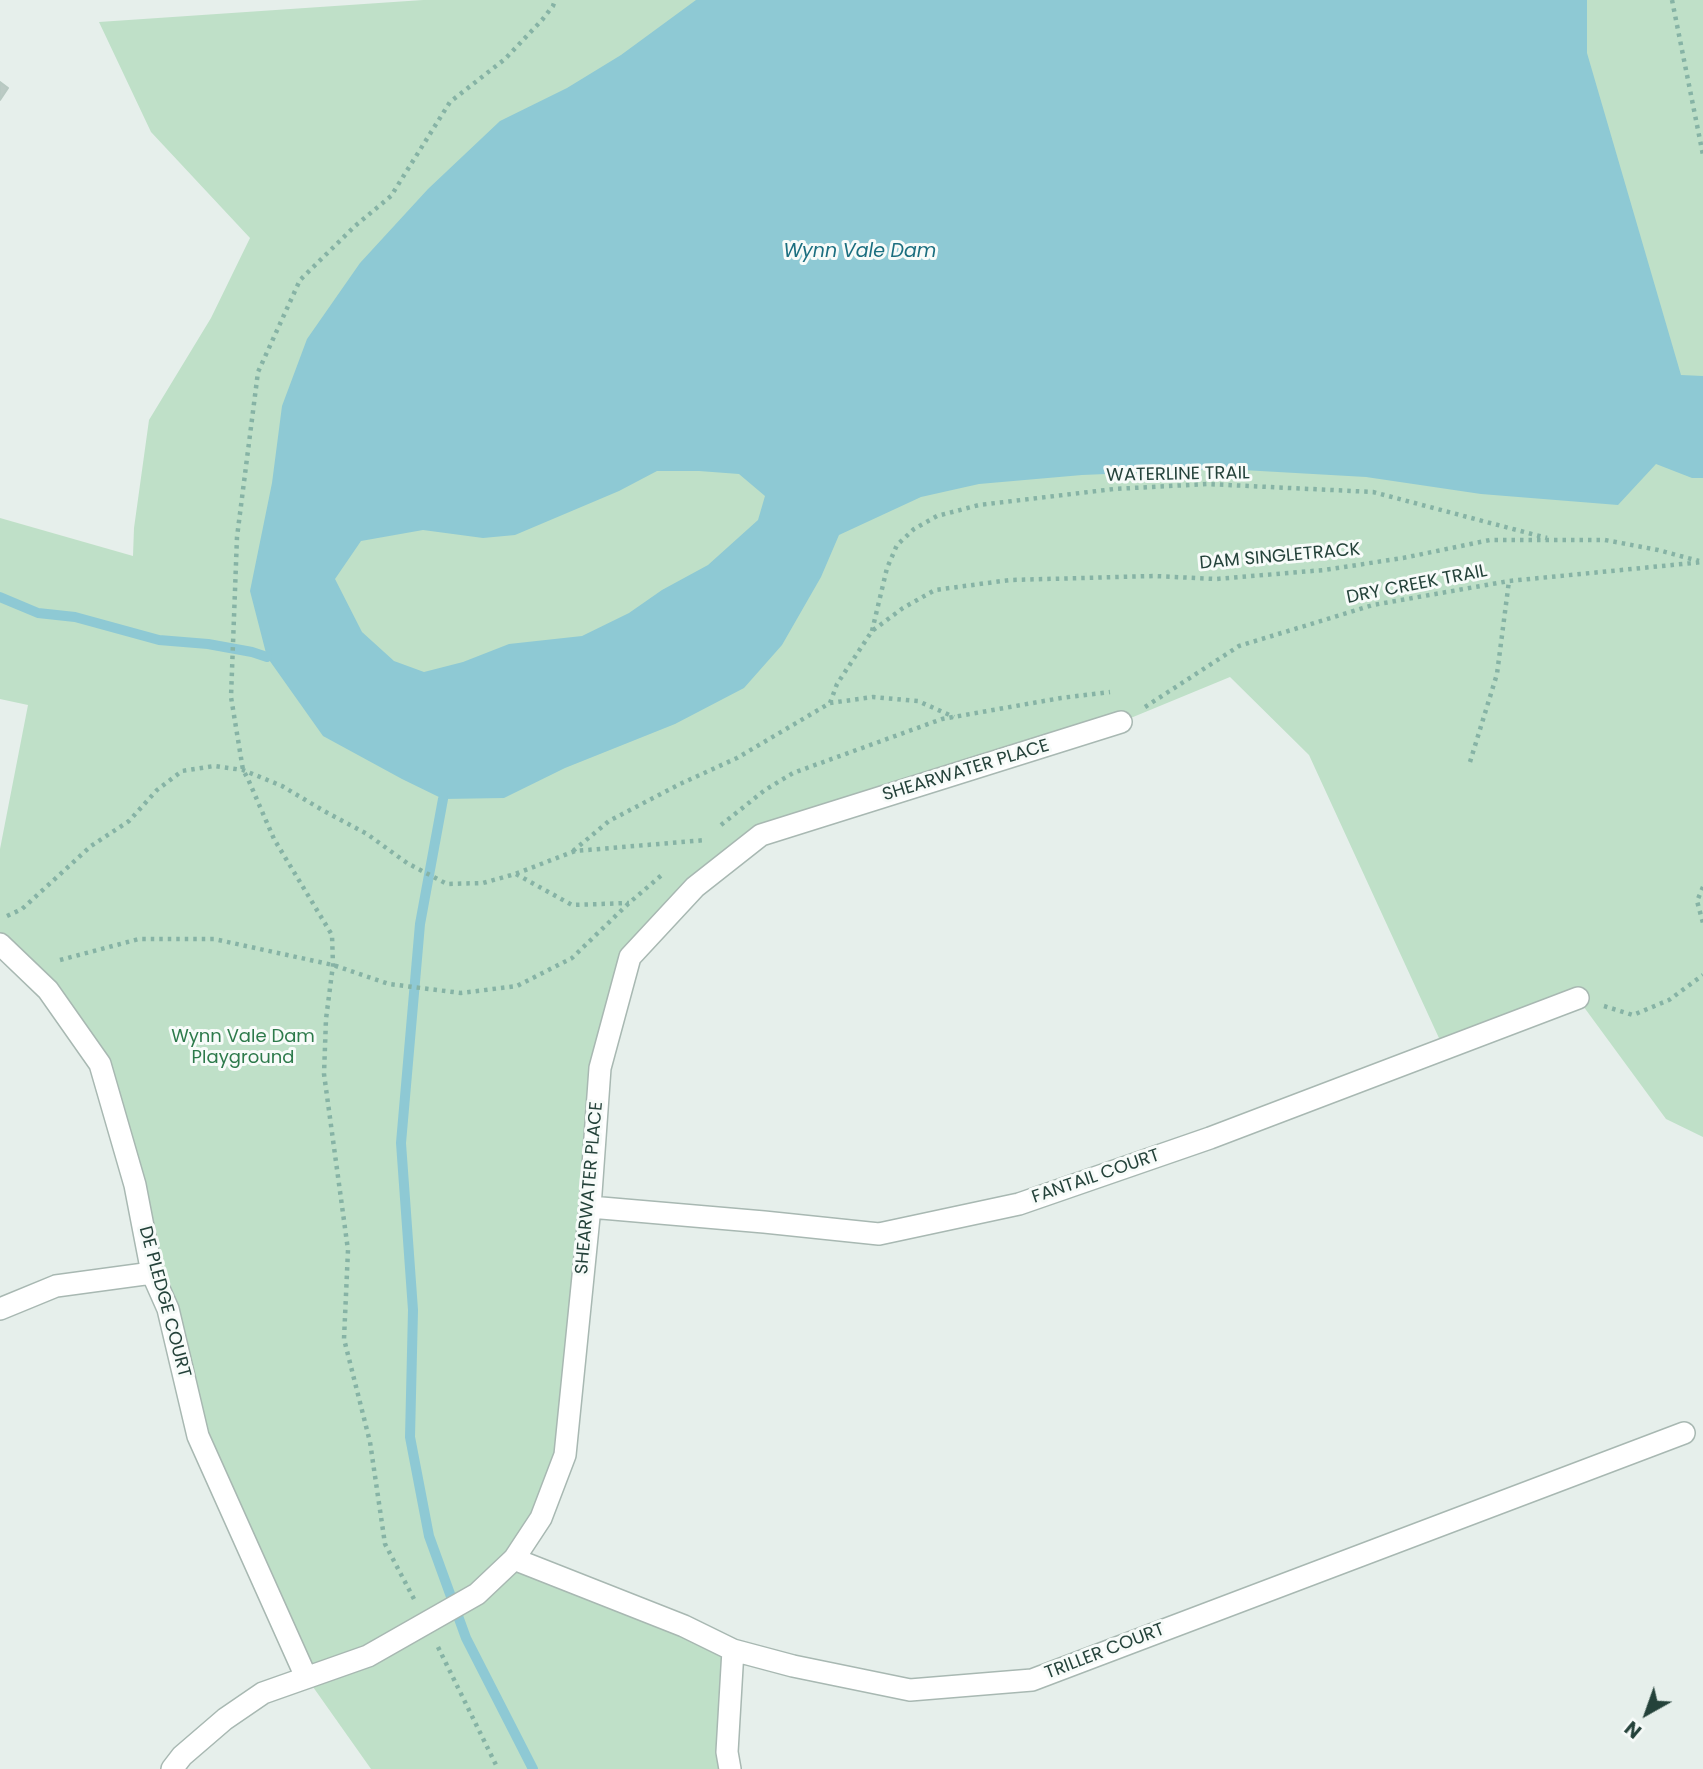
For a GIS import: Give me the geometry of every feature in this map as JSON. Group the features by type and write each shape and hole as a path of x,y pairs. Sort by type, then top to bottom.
{"street":[{"name":"SHEARWATER PLACE","path":"172,1769 182,1756 225,1719 263,1693 368,1656 477,1594 514,1559 541,1518 565,1455 590,1207 600,1068 630,957 695,887 761,835 1121,722"},
{"name":"DE PLEDGE COURT","path":"0,944 48,990 100,1064 135,1185 152,1273 168,1309 198,1436 306,1677"},
{"name":"FANTAIL COURT","path":"590,1207 879,1234 1018,1204 1210,1138 1578,998"},
{"path":"0,1310 56,1286 152,1273"},
{"name":"TRILLER COURT","path":"514,1559 684,1626 733,1650 793,1666 910,1690 1032,1680 1684,1433"},
{"path":"730,1769 727,1752 733,1650"}],"path":[{"path":"498,1769 429,1621 386,1544 370,1442 344,1339 348,1250 324,1074 326,1019 333,965 332,936 274,839 243,770 231,696 237,537 258,372 300,280 355,226 391,196 450,102 505,59 542,20 555,0"},
{"path":"1672,0 1703,155"},
{"name":"WATERLINE TRAIL","path":"872,631 887,568 897,545 914,530 937,516 979,505 1114,489 1207,484 1373,492 1556,541"},
{"name":"DAM SINGLETRACK","path":"830,703 836,684 872,631 903,608 935,590 1010,579 1154,576 1216,579 1324,570 1403,558 1490,540 1605,540 1701,562"},
{"name":"DRY CREEK TRAIL","path":"1121,722 1239,646 1373,605 1509,581 1701,562"},
{"path":"1471,762 1497,674 1509,581"},
{"path":"571,853 609,821 737,758 830,703 873,697 918,701 955,717"},
{"path":"0,920 22,909 91,846 129,821 157,790 182,771 214,766 243,770 282,786 367,834 407,863 447,884 483,883 571,853 761,835"},
{"path":"515,874 572,905 629,903"},
{"path":"1703,887 1697,901 1703,923"},
{"path":"25,968 139,939 214,939 333,965 388,984 461,993"},
{"path":"1578,998 1633,1015 1669,1000 1703,975"}],"green space":[{"name":"Wynn Vale Dam Playground","path":"423,0 1703,0 1703,1137 1666,1119 1578,999 1444,1049 1309,755 1230,677 1121,722 761,835 630,957 599,1082 565,1455 515,1558 733,1650 730,1769 371,1769 306,1677 198,1436 100,1064 0,944 0,849 28,705 0,699 0,518 133,556 134,528 149,420 211,318 250,238 151,132 99,22"}],"water":[{"name":"Wynn Vale Dam","path":"696,0 1587,0 1587,53 1681,375 1703,376 1703,478 1692,478 1656,464 1618,505 1481,494 1366,477 1225,469 1082,475 979,484 921,497 839,535 821,577 782,645 744,688 675,724 565,768 504,798 443,799 323,736 267,657 250,591 272,483 282,406 307,339 360,263 428,189 500,121 567,88 621,55","holes":["657,471 739,474 765,496 758,520 708,565 662,590 629,613 582,636 509,644 463,662 424,672 394,661 362,632 335,579 361,541 423,530 483,538 515,535 619,491"]}],"building":[{"path":"0,82 8,88 0,100"}],"waterway":[{"path":"0,597 38,613 75,617 159,640 208,644 267,657"},
{"path":"443,799 420,924 401,1143 413,1310 410,1437 429,1536 466,1638 533,1769"}]}
